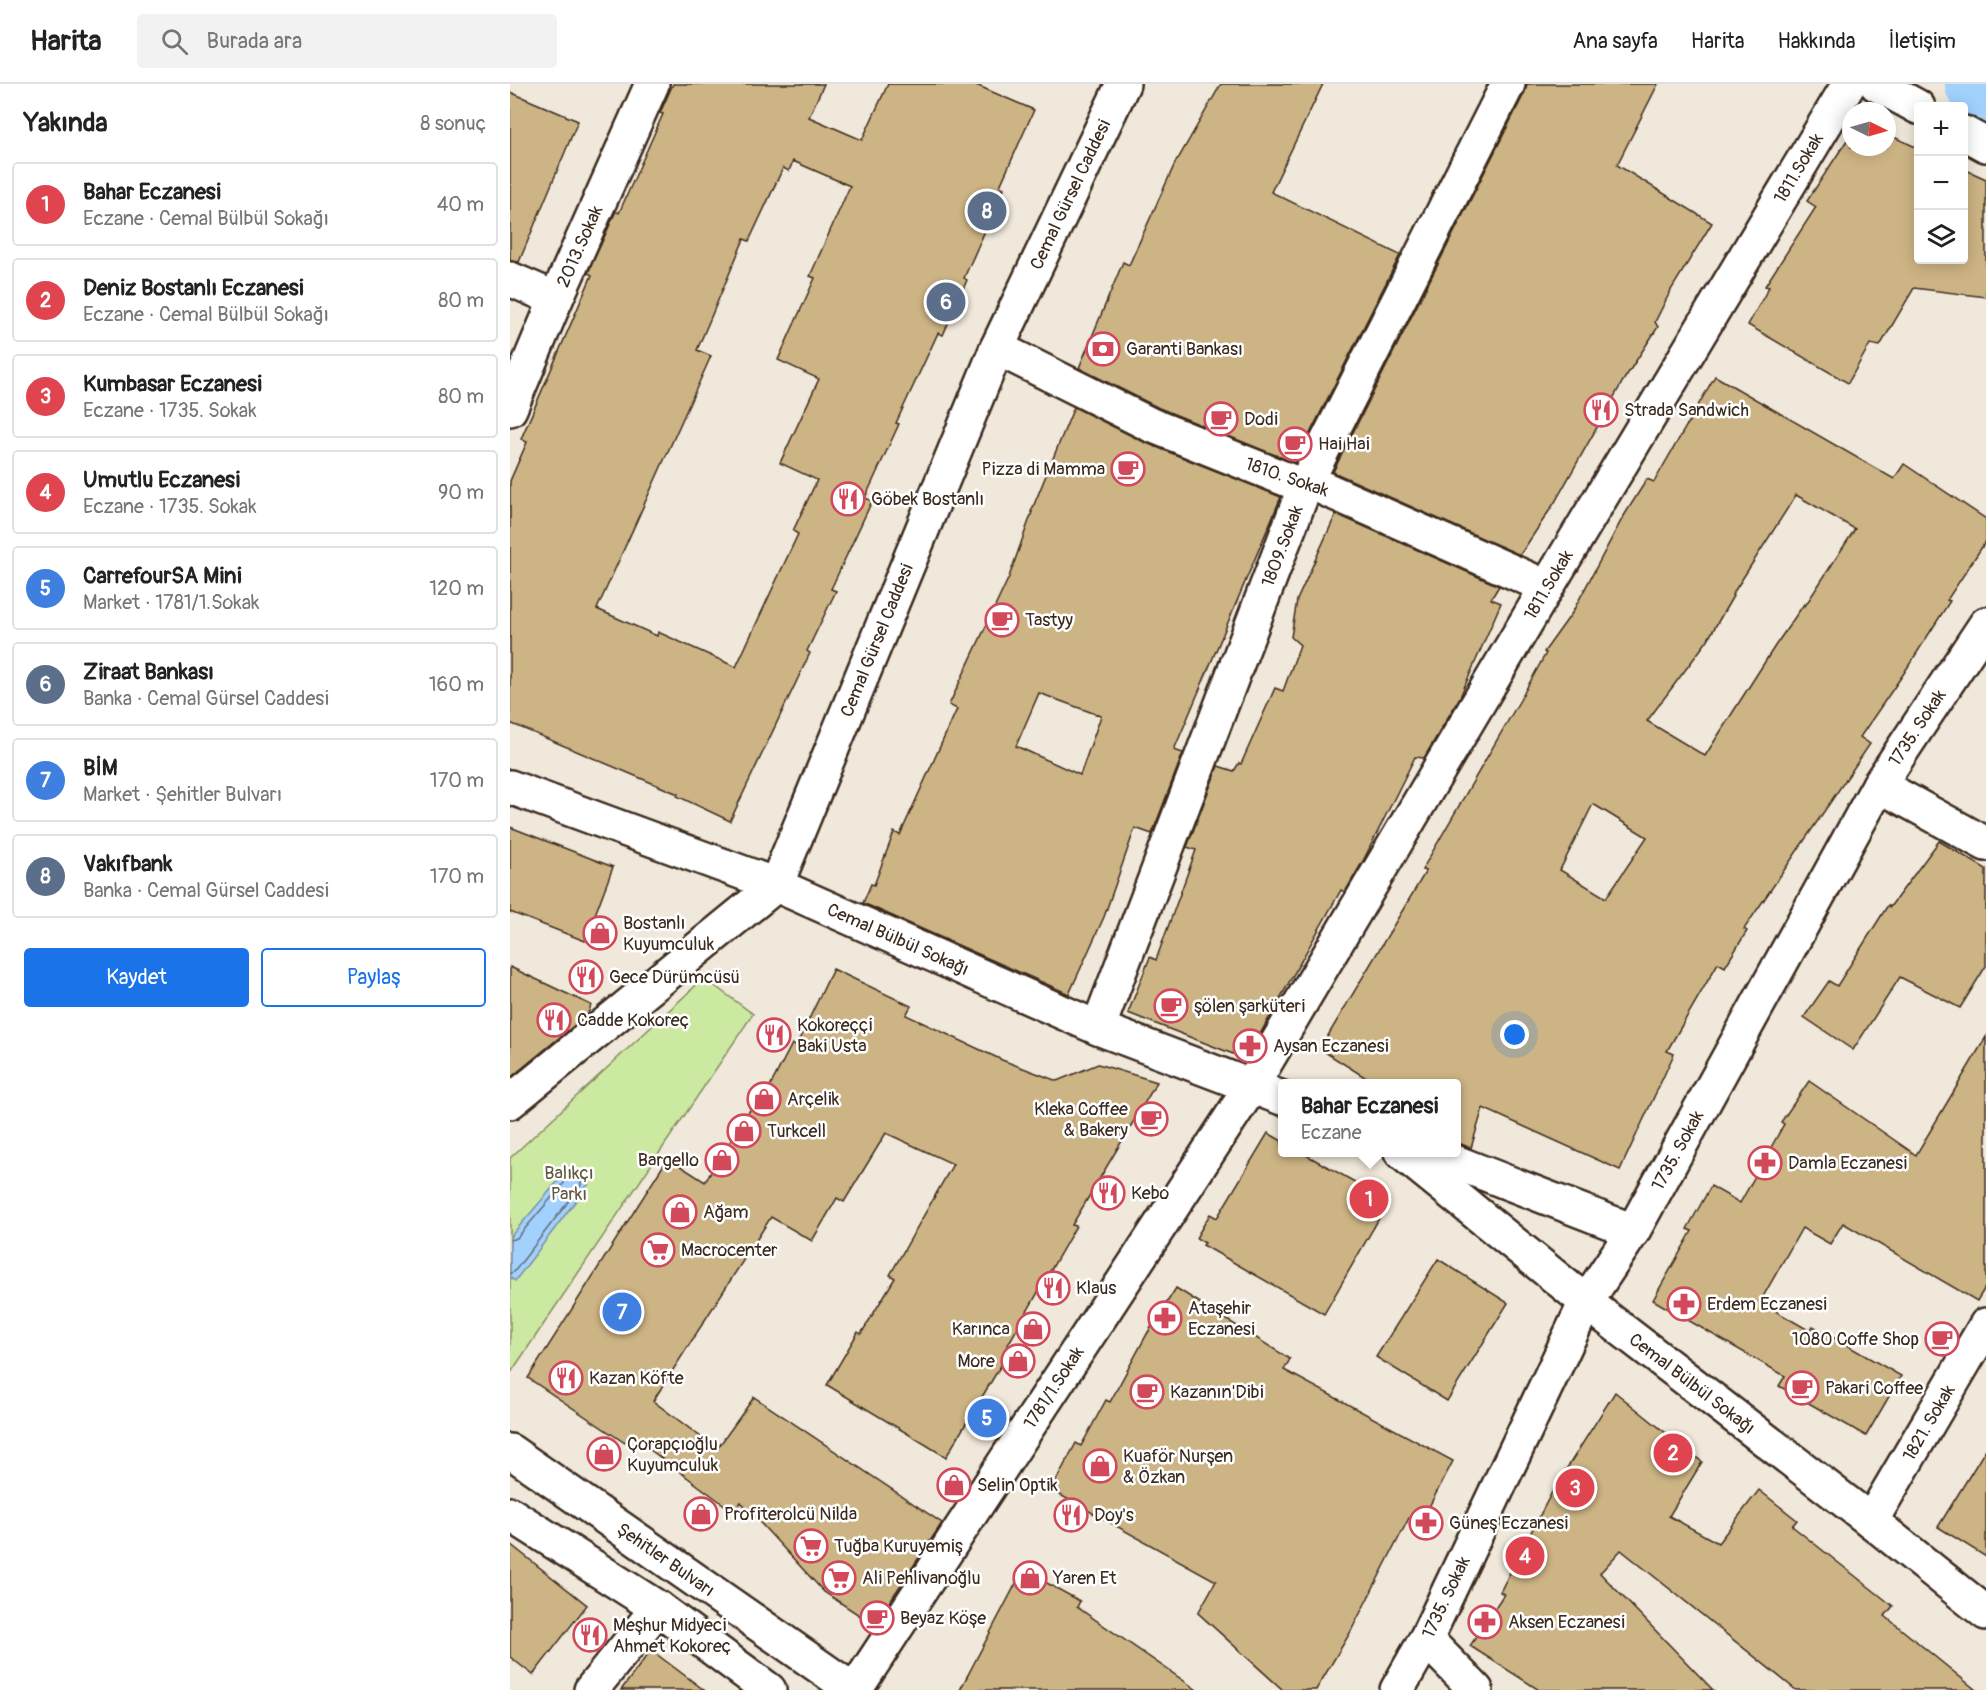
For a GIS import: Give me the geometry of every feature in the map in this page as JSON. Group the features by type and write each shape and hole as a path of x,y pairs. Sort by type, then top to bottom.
{"street":[{"name":"2013.Sokak","path":"510,410 556,299 652,84"},
{"name":"Cemal Gürsel Caddesi","path":"510,1102 776,885 997,348 1123,84"},
{"name":"1809.Sokak","path":"1098,1028 1306,481 1508,84"},
{"name":"1811.Sokak","path":"1251,1087 1547,587 1849,84"},
{"path":"1876,84 1914,106"},
{"path":"1968,135 1986,145"},
{"path":"510,279 556,299"},
{"name":"1810. Sokak","path":"997,348 1151,425 1293,482 1306,481 1547,587"},
{"name":"1735. Sokak","path":"1397,1690 1426,1639 1586,1302 1633,1231 1879,785 1986,624"},
{"path":"1879,785 1986,844"},
{"name":"Cemal Bülbül Sokağı","path":"510,787 776,885 1098,1028 1278,1097"},
{"name":"1781/1.Sokak","path":"854,1690 1251,1087"},
{"name":"Cemal Bülbül Sokağı","path":"1407,1157 1586,1302 1871,1521 1986,1613"},
{"path":"1442,1157 1633,1231"},
{"name":"1821. Sokak","path":"1871,1521 1986,1325"},
{"name":"Şehitler Bulvarı","path":"510,1451 854,1690"},
{"path":"510,1514 658,1608 769,1690"},
{"path":"591,1690 658,1608"},
{"path":"1426,1639 1476,1690"}],"green space":[{"name":"Balıkçı Parkı","path":"704,978 753,1014 510,1374 510,1158"}],"water":[{"path":"571,1166 590,1182 515,1281 510,1277 510,1237"}],"building":[{"path":"673,84 824,84 809,117 862,140 888,84 974,84 1034,110 1000,186 1004,188 964,278 967,280 943,335 938,333 896,423 899,424 865,498 872,501 831,589 836,591 807,651 810,653 730,821 677,796 678,794 510,723 510,481 527,442 521,439 592,275 588,273 616,211 619,213 663,114 660,113","holes":["793,161 850,186 810,276 815,278 778,360 819,379 780,463 817,480 793,531 798,534 736,667 658,632 657,636 597,609 711,356 697,350 744,239 749,241 783,168 789,171"]},
{"path":"1221,84 1323,84 1271,192 1400,255 1295,463 1159,408 1079,368 1123,262 1129,265 1177,159"},
{"path":"1527,84 1658,84 1617,165 1712,223 1671,290 1655,322 1658,327 1623,381 1555,502 1520,555 1333,472"},
{"path":"510,92 578,121 519,262 510,261"},
{"path":"1896,138 1914,146 1914,264 1968,264 1968,171 1986,179 1986,297 1914,288 1880,346 1870,344 1848,383 1748,325 1769,287 1765,286 1816,207 1807,201 1842,148 1842,156 1896,156"},
{"path":"1715,376 1894,479 1904,464 1986,519 1986,541 1947,600 1950,601 1904,673 1860,737 1870,744 1744,929 1747,931 1725,967 1718,963 1667,1051 1674,1054 1620,1170 1483,1108 1471,1148 1461,1144 1461,1079 1368,1079 1320,1049 1426,871 1422,870 1520,700 1546,653 1544,652 1572,613 1622,519 1647,479 1654,482","holes":["1796,495 1855,529 1805,606 1804,604 1775,646 1705,756 1647,721 1707,641 1732,595","1593,804 1647,837 1606,898 1560,870"]},
{"path":"1074,407 1144,442 1281,497 1174,750 1183,753 1152,834 1135,828 1104,917 1069,994 863,903 871,884 874,885 894,832 900,835 957,709 949,705 1009,577 1031,512","holes":["1039,693 1101,716 1080,775 1016,746"]},
{"path":"1336,514 1499,586 1491,599 1501,603 1460,697 1424,758 1415,757 1364,859 1345,892 1341,890 1246,1059 1128,1013 1150,957 1156,960 1196,850 1187,847 1218,766 1234,771 1239,763 1241,764 1275,688 1283,691 1300,645 1291,637 1297,600"},
{"path":"510,827 613,867 585,941 510,912"},
{"path":"1939,841 1986,869 1986,966 1960,1008 1900,977 1853,1050 1804,1017 1829,981 1837,986 1888,905 1890,907"},
{"path":"510,967 591,1005 588,1014 510,1078"},
{"path":"833,969 911,1006 906,1015 1002,1060 1057,1081 1098,1064 1157,1082 1072,1225 1076,1226 1005,1350 1009,1352 946,1457 827,1385 858,1332 861,1334 895,1278 890,1275 953,1164 886,1133 844,1202 837,1198 812,1241 771,1217 653,1401 717,1449 754,1397 942,1523 874,1625 824,1592 741,1502 734,1512 630,1435 625,1443 528,1378 668,1158 705,1182 763,1089 767,1092 792,1044 796,1046"},
{"path":"1986,1037 1986,1286 1977,1301 1843,1223 1830,1244 1802,1228 1760,1302 1810,1331 1813,1326 1901,1376 1866,1436 1779,1386 1785,1376 1653,1300 1692,1231 1687,1229 1711,1186 1740,1203 1784,1124 1781,1122 1809,1081 1916,1155"},
{"path":"1268,1133 1278,1139 1278,1157 1310,1157 1389,1201 1324,1314 1203,1245 1205,1243 1196,1238 1210,1214 1217,1218"},
{"path":"1438,1259 1508,1303 1447,1401 1376,1357"},
{"path":"1176,1288 1290,1359 1284,1370 1453,1461 1420,1524 1409,1518 1350,1633 1316,1690 1283,1690 1198,1613 1216,1581 1051,1490 1076,1443 1081,1446 1106,1400 1110,1402 1147,1334"},
{"path":"1615,1392 1702,1462 1669,1516 1718,1543 1759,1490 1797,1520 1792,1526 1893,1606 1885,1616 1976,1690 1796,1690 1621,1550 1600,1573 1713,1690 1539,1690 1470,1646 1504,1594 1500,1592 1553,1490"},
{"path":"1986,1449 1986,1557 1938,1527"},
{"path":"510,1544 587,1605 533,1675 510,1657"},
{"path":"1023,1570 1080,1601 1077,1607 1197,1690 960,1690"},
{"path":"651,1650 704,1690 621,1690"}],"waterway":[{"path":"1979,84 1986,88"}],"place":[{"name":"Vakıfbank","path":"987,211"},
{"name":"Ziraat Bankası","path":"946,302"},
{"name":"Garanti Bankası","path":"1103,349"},
{"name":"Strada Sandwich","path":"1601,410"},
{"name":"Dodi","path":"1221,419"},
{"name":"Hai Hai","path":"1295,444"},
{"name":"Pizza di Mamma","path":"1128,469"},
{"name":"Göbek Bostanlı","path":"848,499"},
{"name":"Tastyy","path":"1002,620"},
{"name":"Bostanlı Kuyumculuk","path":"600,933"},
{"name":"Gece Dürümcüsü","path":"586,977"},
{"name":"şölen şarküteri","path":"1171,1006"},
{"name":"Cadde Kokoreç","path":"554,1020"},
{"name":"Kokoreççi Baki Usta","path":"774,1035"},
{"name":"Aysan Eczanesi","path":"1250,1046"},
{"name":"Arçelik","path":"764,1099"},
{"name":"Kleka Coffee & Bakery","path":"1151,1119"},
{"name":"Turkcell","path":"744,1131"},
{"name":"Bargello","path":"722,1160"},
{"name":"Damla Eczanesi","path":"1765,1163"},
{"name":"Kebo","path":"1108,1193"},
{"name":"Bahar Eczanesi","path":"1369,1199"},
{"name":"Ağam","path":"680,1212"},
{"name":"Macrocenter","path":"658,1250"},
{"name":"Klaus","path":"1053,1288"},
{"name":"Erdem Eczanesi","path":"1684,1304"},
{"name":"BİM","path":"622,1312"},
{"name":"Ataşehir Eczanesi","path":"1165,1318"},
{"name":"Karınca","path":"1033,1329"},
{"name":"1080 Coffe Shop","path":"1942,1339"},
{"name":"More","path":"1018,1361"},
{"name":"Kazan Köfte","path":"566,1378"},
{"name":"Pakari Coffee","path":"1802,1388"},
{"name":"Kazanın'Dibi","path":"1147,1392"},
{"name":"CarrefourSA Mini","path":"987,1418"},
{"name":"Deniz Bostanlı Eczanesi","path":"1673,1453"},
{"name":"Çorapçıoğlu Kuyumculuk","path":"604,1454"},
{"name":"Kuaför Nurşen & Özkan","path":"1100,1466"},
{"name":"Selin Optik","path":"954,1485"},
{"name":"Kumbasar Eczanesi","path":"1575,1488"},
{"name":"Profiterolcü Nilda","path":"701,1514"},
{"name":"Doy's","path":"1071,1515"},
{"name":"Güneş Eczanesi","path":"1426,1523"},
{"name":"Tuğba Kuruyemiş","path":"811,1546"},
{"name":"Umutlu Eczanesi","path":"1525,1556"},
{"name":"Ali Pehlivanoğlu","path":"839,1578"},
{"name":"Yaren Et","path":"1030,1578"},
{"name":"Beyaz Köşe","path":"877,1618"},
{"name":"Aksen Eczanesi","path":"1485,1622"},
{"name":"Meşhur Midyeci Ahmet Kokoreç","path":"590,1635"}]}
